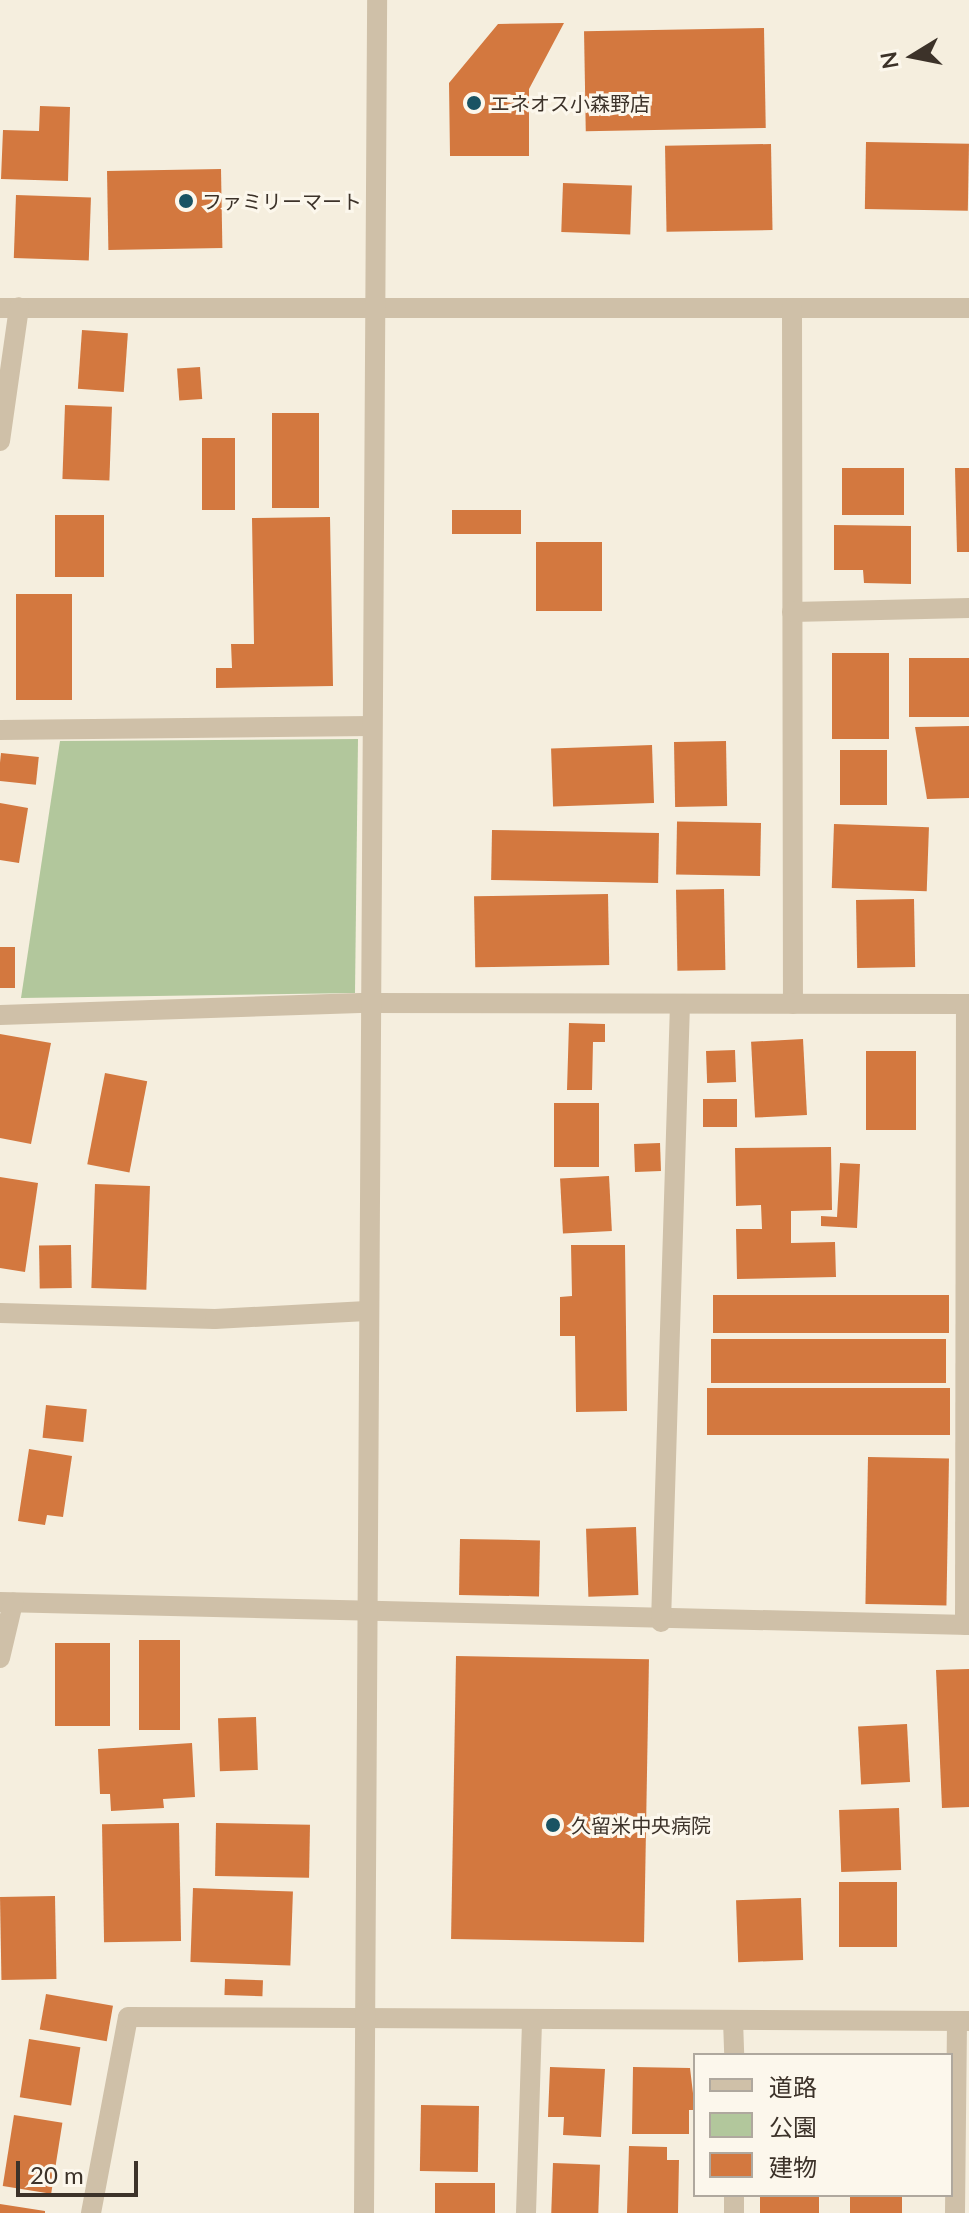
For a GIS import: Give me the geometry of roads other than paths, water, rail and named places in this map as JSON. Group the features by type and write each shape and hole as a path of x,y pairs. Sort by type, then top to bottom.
{"street":[{"path":"364,2213 368,1003 377,0"},
{"path":"0,441 10,307 969,308"},
{"path":"792,308 793,1004"},
{"path":"792,612 969,608"},
{"path":"0,730 371,726"},
{"path":"0,1015 368,1003 967,1004 967,1625 661,1622 6,1603 0,1658"},
{"path":"661,1622 680,1004"},
{"path":"0,1313 215,1319 367,1311"},
{"path":"91,2213 128,2017 963,2021 955,2213"},
{"path":"526,2213 532,2020"},
{"path":"733,2020 734,2053"}],"place":[{"name":"エネオス小森野店","path":"474,103"},
{"name":"ファミリーマート","path":"186,201"},
{"name":"久留米中央病院","path":"553,1825"}]}
